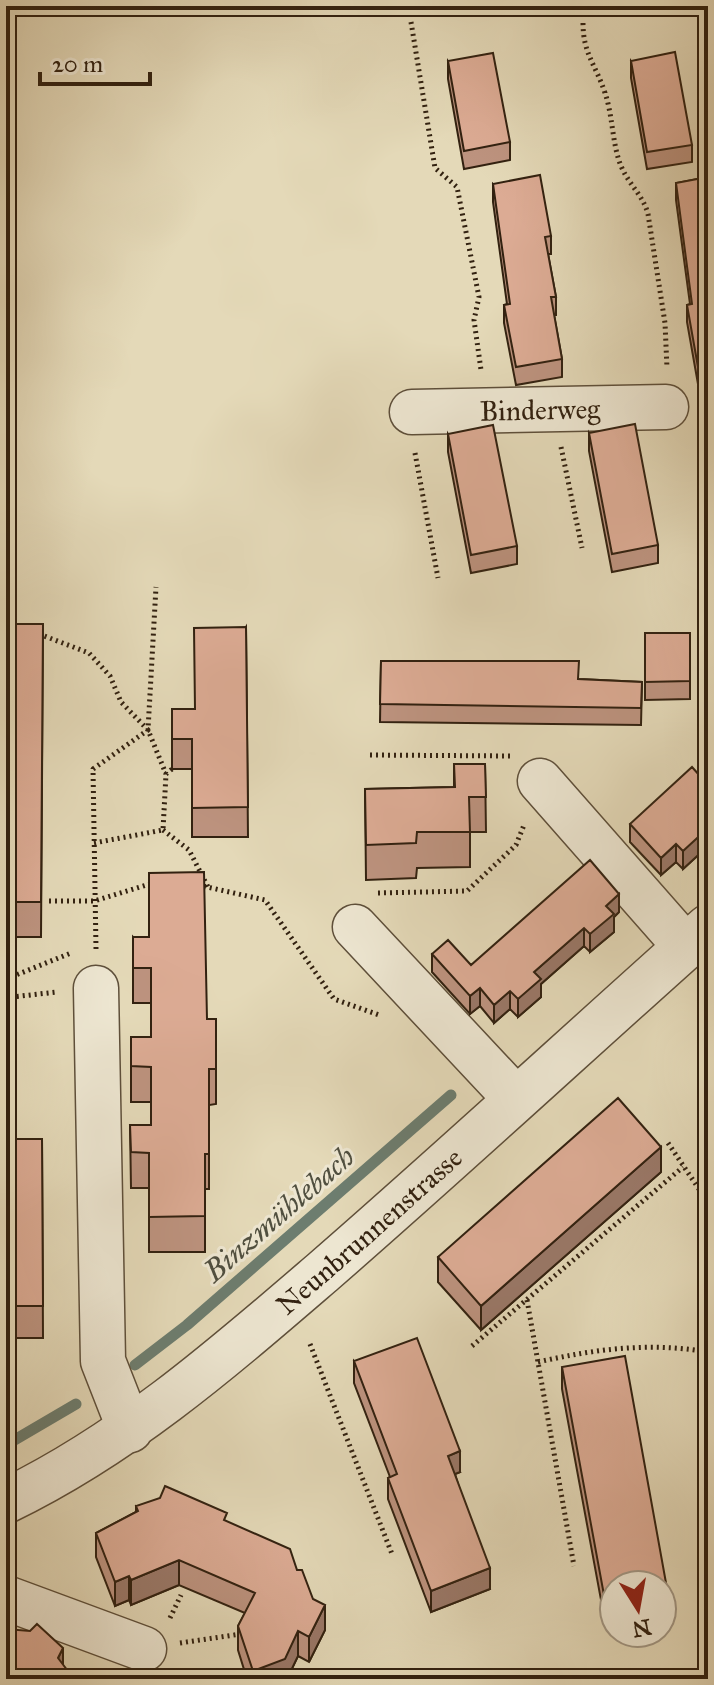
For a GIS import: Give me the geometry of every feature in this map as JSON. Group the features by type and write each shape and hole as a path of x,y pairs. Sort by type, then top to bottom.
{"street":[{"name":"Binderweg","path":"412,412 666,407"},
{"path":"540,781 697,937"},
{"path":"366,910 516,1099"},
{"name":"Neunbrunnenstrasse","path":"6,1501 130,1430 220,1361 697,937"},
{"path":"96,988 103,1361 130,1430"},
{"path":"6,1598 144,1649"}],"path":[{"path":"411,22 435,168 457,187 479,297 474,320 475,410 412,437 438,578"},
{"path":"583,23 583,45 605,91 619,162 628,182 643,197 648,214 665,323 666,407"},
{"path":"553,409 582,548"},
{"path":"148,730 156,587"},
{"path":"34,633 89,653 110,676 121,702 148,730 166,774 163,830"},
{"path":"6,993 12,997 96,988 93,769 148,730"},
{"path":"366,910 467,891 516,845 540,781 535,754 370,755"},
{"path":"166,774 172,769"},
{"path":"94,843 163,830 189,850 208,887"},
{"path":"49,901 94,901 169,878"},
{"path":"195,884 265,900 334,999 388,1018"},
{"path":"6,979 96,945"},
{"path":"668,1143 699,1189 708,1232"},
{"path":"472,1346 683,1167"},
{"path":"527,1300 574,1566"},
{"path":"310,1344 392,1554"},
{"path":"538,1362 601,1348 671,1346 708,1352"},
{"path":"144,1649 247,1633"}],"building":[{"path":"675,52 692,145 647,152 631,61"},
{"path":"493,53 510,142 464,151 448,61"},
{"path":"540,175 551,236 545,237 556,297 551,297 562,359 516,367 504,305 510,304 493,184"},
{"path":"708,177 708,365 698,367 687,305 692,304 676,183"},
{"path":"635,424 658,545 612,554 589,433"},
{"path":"493,425 517,546 471,555 448,434"},
{"path":"6,624 43,624 41,902 6,902"},
{"path":"246,627 248,807 192,808 192,739 172,739 172,709 195,709 194,628"},
{"path":"645,633 690,633 690,681 645,682"},
{"path":"381,661 579,661 578,679 642,682 641,708 380,704"},
{"path":"454,764 485,764 486,797 469,797 470,832 417,832 416,843 366,845 365,789 455,787"},
{"path":"692,767 708,785 708,818 702,823 707,829 683,851 676,844 661,858 630,824"},
{"path":"590,860 619,894 606,906 614,914 590,934 584,928 534,972 541,979 518,999 510,991 494,1005 480,988 470,996 432,954 448,940 471,965"},
{"path":"204,872 207,1019 216,1019 216,1069 209,1069 205,1216 149,1217 149,1153 131,1152 130,1125 151,1125 151,1067 131,1066 131,1037 151,1037 151,968 133,968 133,937 149,937 149,873"},
{"path":"618,1098 661,1147 481,1306 438,1257"},
{"path":"6,1139 42,1139 43,1306 6,1306"},
{"path":"417,1338 460,1451 448,1456 490,1568 431,1591 388,1478 397,1474 354,1361"},
{"path":"625,1356 663,1569 599,1569 562,1367"},
{"path":"165,1486 227,1513 224,1520 290,1549 297,1570 302,1570 313,1599 325,1605 309,1637 298,1631 285,1659 253,1671 238,1626 255,1593 179,1560 131,1580 129,1576 115,1582 96,1533 138,1511 136,1506 160,1498"},
{"path":"37,1624 63,1648 58,1658 74,1679 6,1679 6,1629 30,1631"}],"waterway":[{"name":"Binzmühlebach","path":"135,1365 187,1325 451,1095"},
{"name":"Binzmühlebach","path":"6,1445 76,1404"}]}
